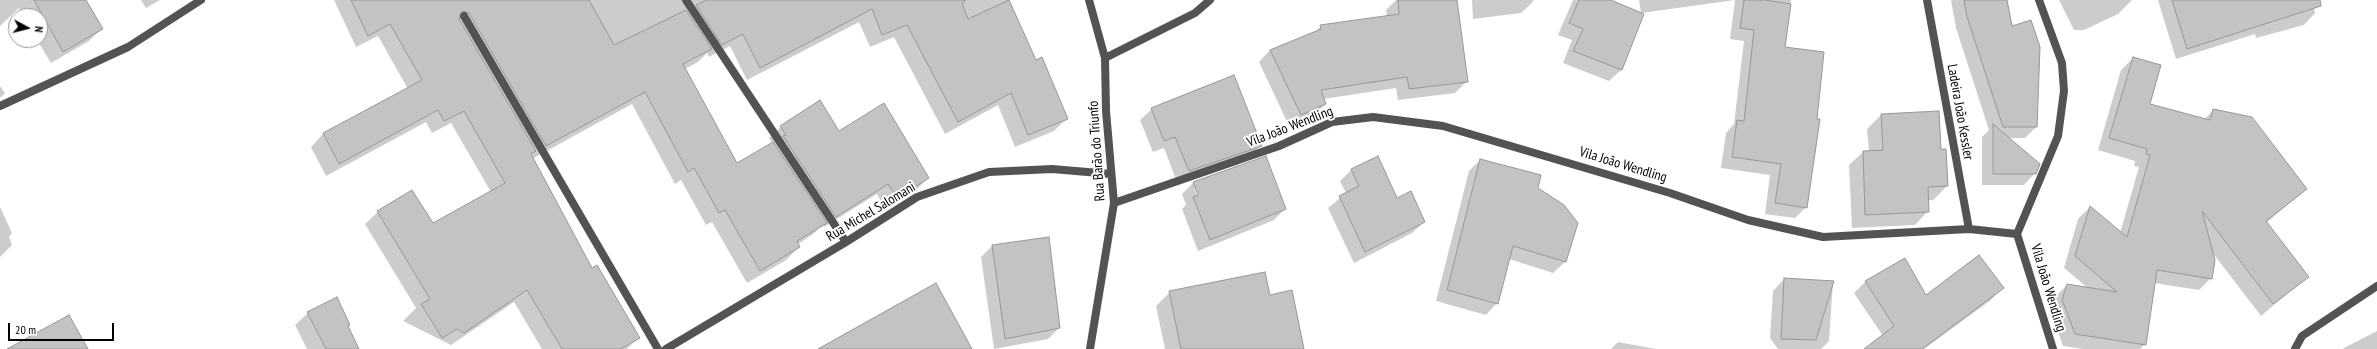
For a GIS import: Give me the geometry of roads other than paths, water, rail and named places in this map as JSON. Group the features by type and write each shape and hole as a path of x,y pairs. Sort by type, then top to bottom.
{"street":[{"path":"0,106 128,47 202,0"},
{"path":"686,0 846,242"},
{"name":"Rua Barão do Triunfo","path":"1089,0 1105,58 1114,203 1090,349"},
{"path":"1105,58 1195,13 1210,0"},
{"name":"Ladeira João Kessler","path":"1927,0 1968,229"},
{"path":"2017,234 2058,136 2064,90 2062,63 2039,0"},
{"path":"464,16 658,349"},
{"name":"Vila João Wendling","path":"1114,203 1279,146 1332,122 1373,117 1443,126 1670,193 1748,220 1823,237 1968,229 2017,234 2053,349"},
{"name":"Rua Michel Salomani","path":"666,349 846,242 918,196 989,172 1052,169 1111,174"},
{"path":"2295,349 2302,336 2377,286"}]}
